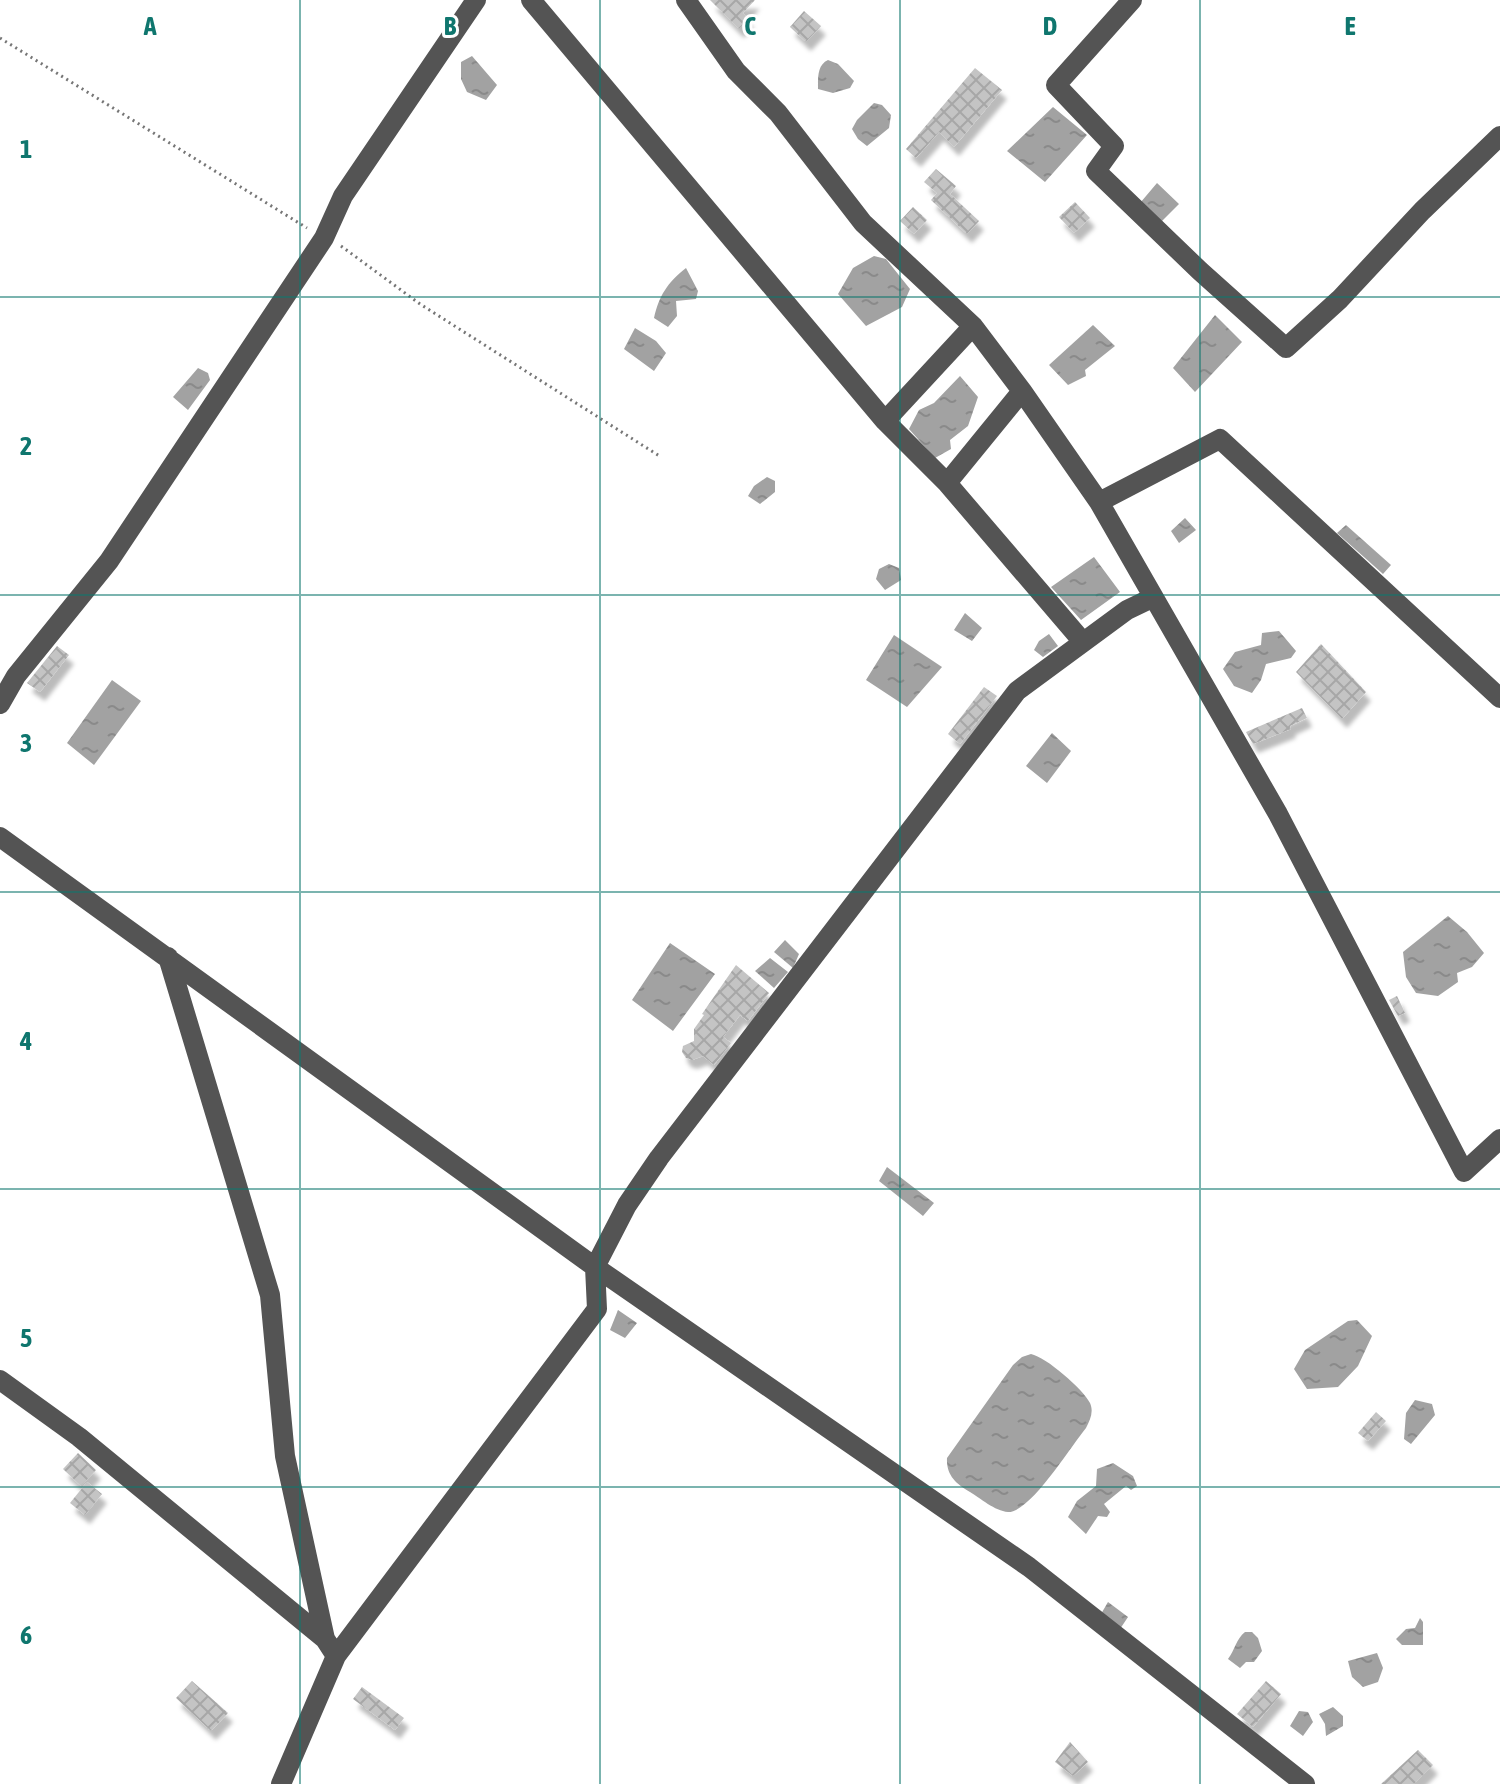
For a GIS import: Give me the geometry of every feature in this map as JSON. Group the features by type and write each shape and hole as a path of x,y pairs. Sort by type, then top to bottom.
{"street":[{"path":"0,704 16,676 109,561 324,238 343,196 476,0"},
{"path":"531,0 885,421 947,483 1083,642"},
{"path":"686,0 736,71 778,113 863,223 973,326 1099,502 1278,814 1464,1172 1500,1139"},
{"path":"1132,0 1056,85 1114,146 1096,171 1286,348 1340,299 1422,211 1500,136"},
{"path":"885,421 973,326"},
{"path":"947,483 1022,391"},
{"path":"1099,502 1220,439 1500,698"},
{"path":"281,1784 331,1647 597,1309 595,1267 627,1205 659,1158 1017,691 1127,610 1152,598"},
{"path":"0,837 595,1267 1029,1567 1305,1784"},
{"path":"168,957 270,1295 285,1456 331,1647"},
{"path":"0,1380 126,1475 331,1647"}],"water":[{"path":"472,56 497,85 486,100 467,92 461,79 461,62"},
{"path":"828,60 838,64 854,81 850,88 833,93 818,89 820,68"},
{"path":"874,103 882,105 891,115 889,128 867,146 852,129"},
{"path":"1053,107 1087,135 1045,182 1007,151"},
{"path":"1157,183 1179,204 1155,228 1135,209"},
{"path":"874,256 886,259 910,289 902,307 866,326 838,294 853,268"},
{"path":"686,268 698,291 696,299 676,301 677,316 668,327 654,318 656,310 661,296"},
{"path":"1215,315 1242,342 1195,392 1173,368"},
{"path":"1093,325 1115,346 1085,370 1086,376 1068,385 1049,365"},
{"path":"635,328 656,341 666,353 654,371 624,349"},
{"path":"198,368 208,373 210,380 188,410 173,397"},
{"path":"960,376 978,397 968,426 950,440 951,449 935,458 909,429 919,410 934,403"},
{"path":"767,477 775,481 775,492 760,504 748,496 754,486"},
{"path":"1185,518 1196,530 1179,543 1171,531"},
{"path":"1346,525 1391,565 1383,574 1337,533"},
{"path":"1094,557 1120,592 1081,620 1051,587"},
{"path":"889,564 899,568 901,580 885,590 876,579 879,569"},
{"path":"965,613 982,628 972,641 954,630"},
{"path":"1279,631 1296,651 1291,658 1266,664 1261,680 1252,693 1234,686 1223,669 1235,652 1261,645 1262,633"},
{"path":"1049,634 1058,646 1043,657 1034,650 1039,641"},
{"path":"894,635 942,667 907,707 866,680"},
{"path":"112,680 141,701 94,765 67,743"},
{"path":"1052,733 1071,751 1047,783 1026,766"},
{"path":"1448,916 1467,932 1484,953 1472,967 1457,973 1458,982 1438,996 1416,993 1406,977 1403,952"},
{"path":"785,940 799,954 793,968 774,952"},
{"path":"670,943 715,974 673,1031 632,1000"},
{"path":"770,958 788,972 774,988 755,971"},
{"path":"887,1167 934,1203 923,1216 879,1181"},
{"path":"618,1310 637,1323 625,1338 610,1330"},
{"path":"1357,1320 1372,1336 1358,1366 1338,1387 1307,1389 1294,1369 1305,1350 1348,1321"},
{"path":"1031,1354 1046,1361 1072,1382 1090,1403 1092,1413 1086,1428 1050,1477 1027,1502 1008,1512 993,1507 956,1482 948,1469 947,1458 1013,1365"},
{"path":"1415,1400 1432,1404 1435,1415 1411,1444 1404,1439 1406,1413"},
{"path":"1113,1463 1133,1476 1137,1486 1131,1490 1126,1486 1104,1504 1110,1512 1107,1517 1098,1516 1086,1534 1068,1517 1077,1501 1096,1486 1097,1469"},
{"path":"1108,1602 1128,1617 1120,1629 1101,1614"},
{"path":"1420,1618 1423,1622 1423,1645 1402,1645 1396,1639 1406,1629 1415,1628"},
{"path":"1245,1632 1252,1632 1258,1638 1262,1651 1254,1662 1246,1662 1240,1668 1228,1659"},
{"path":"1377,1653 1383,1668 1378,1682 1363,1687 1352,1677 1348,1661"},
{"path":"1333,1707 1343,1716 1343,1726 1326,1736 1325,1724 1319,1714"},
{"path":"1299,1711 1308,1712 1313,1722 1303,1736 1290,1726"}],"building":[{"path":"710,0 755,0 743,13 749,19 739,29"},
{"path":"804,11 821,26 806,42 790,27"},
{"path":"975,68 1002,90 954,147 939,132 916,158 906,149"},
{"path":"936,169 956,186 950,194 979,221 967,234 931,200 937,193 924,182"},
{"path":"1075,202 1090,218 1074,233 1059,217"},
{"path":"913,207 927,220 914,234 900,221"},
{"path":"1321,644 1366,692 1342,719 1296,672"},
{"path":"57,646 69,655 40,692 27,683"},
{"path":"984,687 997,696 960,744 948,734"},
{"path":"1302,708 1307,718 1290,726 1291,729 1253,744 1246,732"},
{"path":"736,965 769,993 748,1021 740,1015 723,1037 731,1043 714,1065 703,1056 692,1060 686,1058 682,1052 683,1046 694,1041 694,1029 702,1014"},
{"path":"1397,996 1405,1013 1398,1016 1389,1000"},
{"path":"1376,1412 1386,1421 1368,1441 1358,1433"},
{"path":"78,1453 96,1470 81,1486 63,1469"},
{"path":"87,1482 102,1494 85,1515 70,1503"},
{"path":"192,1681 228,1713 211,1731 176,1698"},
{"path":"1266,1681 1281,1694 1253,1727 1237,1714"},
{"path":"362,1687 404,1718 395,1730 353,1699"},
{"path":"1070,1742 1088,1762 1073,1776 1055,1762"},
{"path":"1418,1750 1433,1765 1414,1784 1381,1784"}]}
